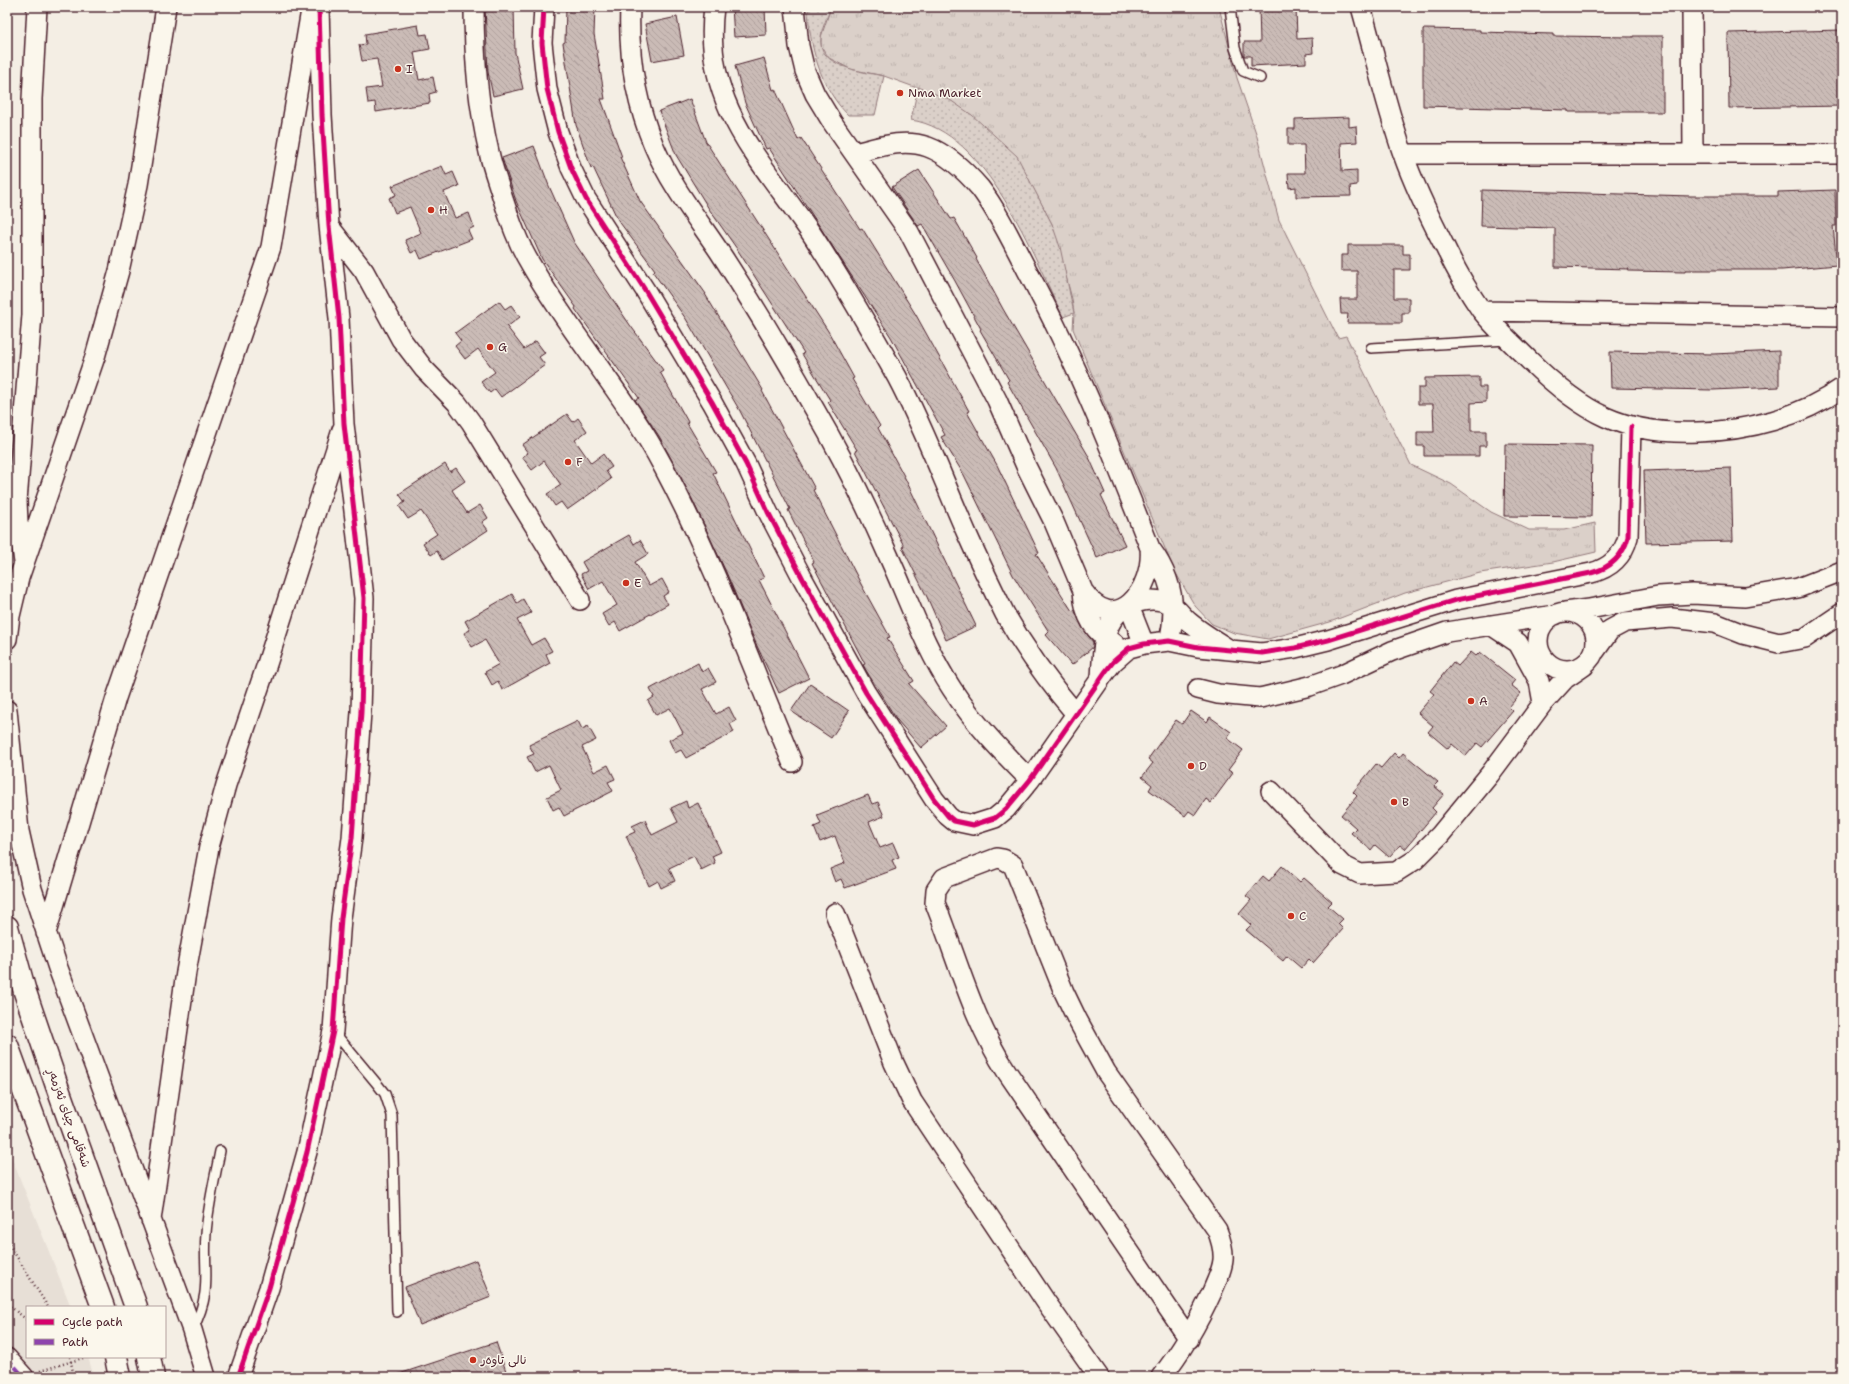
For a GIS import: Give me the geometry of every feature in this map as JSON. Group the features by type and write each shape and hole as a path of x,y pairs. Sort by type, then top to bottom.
{"main road":[{"name":"شەقامی چیای ئەزمەڕ","path":"7,927 25,992 136,1306"},
{"path":"7,1045 103,1306"},
{"path":"116,1358 120,1377"},
{"path":"149,1358 153,1377"}],"street":[{"path":"25,563 20,536 17,501 32,301 32,100 37,7"},
{"path":"7,639 9,616 25,563 95,357 120,272 138,185 166,7"},
{"path":"46,933 116,698 271,247 312,7"},
{"path":"238,1377 269,1288 307,1152 333,1031 341,918 352,838 360,720 364,598 344,424 339,318 329,226 322,115 319,7"},
{"path":"474,7 475,59 489,154 518,241 531,266 638,422 664,468 703,549 792,762"},
{"path":"544,7 542,42 548,89 558,132 571,168 586,199 645,290 712,402 746,464 768,512 803,579 866,693 934,799 954,821 973,825 995,818 1006,809 1030,780 1113,662 1137,646"},
{"path":"630,7 630,54 634,86 646,126 668,176 762,320 829,435 889,557 934,658 951,689 990,740 1030,780"},
{"path":"714,7 712,24 714,67 728,105 746,144 812,234 853,298 898,380 1005,614 1026,651 1050,684 1076,714"},
{"path":"795,7 799,46 805,71 815,94 909,232 997,400 1026,466 1054,522 1083,591 1088,598 1103,608 1112,610 1155,600 1164,601 1173,606 1199,630 1228,649"},
{"path":"1361,7 1403,154 1429,215 1461,278 1482,311 1508,340 1546,377 1575,400 1608,419 1642,430 1680,433 1718,432 1761,424 1800,410 1833,395 1842,388"},
{"path":"1692,7 1693,154"},
{"path":"855,153 892,144 911,142 929,148 965,173 980,188 1047,306 1106,434 1150,548 1168,580 1173,606 1173,623 1168,641"},
{"path":"1403,154 1842,154"},
{"path":"329,226 364,271 401,339 424,369 457,403 472,422 580,600"},
{"path":"1482,311 1842,317"},
{"path":"150,1220 186,972 209,847 228,778 267,664 344,424"},
{"path":"1083,591 1084,604 1088,617 1094,628 1104,638 1121,647 1168,641 1198,647 1262,653 1295,648 1328,640 1456,600 1591,572 1608,566 1621,554 1628,537 1631,427"},
{"path":"1101,681 1104,638 1113,619 1136,599 1147,580 1151,558 1150,548"},
{"path":"1198,689 1218,694 1260,698 1310,686 1341,675 1392,651 1447,632 1560,613 1588,610 1658,596 1693,594 1745,597 1798,588 1842,571"},
{"path":"1128,606 1137,646"},
{"path":"1271,791 1342,865 1360,874 1396,872 1415,860 1440,835 1490,774 1543,703 1565,679 1590,658 1596,632 1584,617 1575,613 1560,613 1546,620 1539,634 1538,649 1549,665 1566,671 1576,670 1590,658 1610,630 1625,622 1672,618 1715,623 1743,634 1779,643 1805,638 1842,613"},
{"path":"1491,625 1518,643 1540,681 1543,703"},
{"path":"7,710 18,831 32,889 46,933 150,1220 192,1330 204,1373"},
{"path":"1161,1377 1188,1339 1202,1315 1222,1268 1223,1249 1217,1230 1106,1072 1090,1046 1064,992 1014,864 997,858 944,878 936,890 935,903 970,1002 986,1038 1007,1072 1188,1339"},
{"path":"835,913 894,1063 912,1101 1046,1302 1099,1377"},
{"path":"7,1358 23,1376"}],"lane":[{"path":"1230,7 1235,48 1243,71 1260,78"},
{"path":"1371,348 1508,340"},
{"path":"333,1031 382,1089 392,1115 397,1312"},
{"path":"192,1330 204,1302 207,1287 206,1232 220,1151"}],"path":[{"path":"7,1193 7,1201"},
{"path":"7,1241 47,1306"},
{"path":"7,1304 26,1319"},
{"path":"70,1358 74,1377"},
{"path":"23,1376 83,1358"}],"shaded area":[{"path":"7,1146 71,1306 26,1306 26,1358 88,1358 94,1377 7,1377"}],"green space":[{"path":"808,7 831,7 821,37 821,47 826,55 833,61 854,70 884,76 875,115 848,115 830,92 823,79 814,51"},
{"path":"831,7 1219,7 1237,78 1256,133 1279,220 1338,338 1346,336 1411,465 1451,484 1491,512 1529,530 1564,530 1595,523 1596,552 1553,562 1480,573 1405,593 1330,622 1268,639 1234,633 1212,624 1195,606 1174,570 1073,329 1074,313 1072,299 1052,224 1017,157 950,100 884,76 850,69 829,58 821,46 821,37"},
{"path":"918,87 950,100 972,115 1017,156 1052,224 1060,247 1074,313 1063,317 1022,230 1004,199 985,171 963,147 938,129 911,120"}],"building":[{"path":"485,7 514,7 515,53 523,89 493,96 488,72"},
{"path":"566,7 595,7 594,34 605,99 601,99 622,157 620,157 640,201 706,294 763,390 762,391 815,489 813,490 863,588 890,637 887,638 914,681 909,684 946,726 921,748 897,720 863,665 865,664 812,563 814,562 788,510 790,509 740,411 686,319 653,272 655,270 618,220 593,167 591,168 576,125 563,43 565,42"},
{"path":"732,7 765,7 766,35 734,37"},
{"path":"1259,7 1296,7 1297,39 1312,38 1313,53 1306,54 1306,63 1251,66 1251,56 1244,56 1244,42 1260,42"},
{"path":"677,17 684,55 652,61 645,24"},
{"name":"I","path":"418,25 420,35 427,34 430,49 414,52 419,80 433,77 436,92 429,94 430,103 376,112 375,102 368,103 366,89 382,87 377,59 362,61 359,45 366,44 365,34"},
{"path":"1423,29 1480,30 1480,32 1553,34 1553,36 1663,36 1663,112 1568,112 1568,110 1423,106"},
{"path":"1842,30 1842,106 1729,108 1728,33"},
{"path":"764,58 773,90 775,89 798,140 801,138 860,229 862,228 916,315 969,411 967,412 997,465 1039,553 1036,554 1072,611 1074,609 1082,627 1093,642 1093,647 1072,665 1046,635 1049,632 1013,575 964,475 941,437 945,435 891,337 769,148 766,149 745,103 735,66"},
{"path":"690,99 706,142 828,331 854,378 852,379 880,426 878,428 904,476 976,626 946,640 927,597 902,547 904,546 855,451 857,450 828,402 830,400 802,354 804,353 737,249 709,209 676,155 659,111"},
{"path":"1349,117 1349,127 1356,126 1357,142 1341,143 1342,171 1357,170 1357,185 1350,186 1351,196 1296,197 1296,187 1289,188 1288,173 1305,173 1304,145 1288,145 1288,129 1295,129 1295,119"},
{"path":"534,146 549,186 574,242 630,325 663,370 660,372 688,422 687,423 716,472 713,473 764,578 759,580 809,678 779,693 692,499 659,436 635,400 639,398 575,309 576,307 542,259 516,201 502,158"},
{"name":"H","path":"442,166 446,175 453,172 459,186 444,192 455,218 469,213 474,227 468,230 472,239 421,259 417,250 411,253 405,240 421,233 410,207 395,213 389,198 396,195 392,186"},
{"path":"919,170 951,219 954,218 977,258 976,259 1003,309 1088,455 1105,493 1101,495 1125,545 1097,558 1056,468 1007,382 1009,380 980,330 981,329 955,281 922,224 918,226 892,187"},
{"path":"1482,190 1691,196 1778,196 1778,192 1835,190 1836,226 1833,226 1837,265 1782,270 1685,270 1685,272 1555,267 1555,228 1481,226"},
{"path":"1348,245 1403,245 1403,254 1410,254 1410,270 1394,270 1394,298 1409,298 1409,313 1402,313 1402,323 1347,323 1348,314 1341,314 1340,299 1357,299 1357,271 1341,271 1341,255 1348,255"},
{"name":"G","path":"499,301 505,309 511,305 520,317 507,327 524,349 536,341 545,353 539,357 545,365 501,397 495,389 490,393 481,382 495,372 478,349 465,359 455,346 461,341 455,333"},
{"path":"1779,351 1779,387 1713,390 1611,388 1610,352 1713,354"},
{"path":"1479,377 1479,387 1486,387 1486,402 1471,403 1471,431 1486,431 1486,446 1479,446 1479,456 1424,456 1424,446 1417,446 1417,432 1434,432 1433,404 1418,404 1418,388 1425,388 1425,378"},
{"name":"F","path":"567,414 573,422 578,418 587,431 575,440 591,463 603,454 612,467 606,471 611,479 567,510 561,502 555,506 547,494 561,485 544,461 532,470 522,457 528,453 522,445"},
{"path":"1505,444 1592,445 1591,517 1504,516"},
{"path":"445,464 450,472 456,468 465,481 452,490 467,513 480,505 488,518 482,522 488,530 442,560 437,551 431,555 423,543 437,534 421,511 408,519 399,506 405,502 399,494"},
{"path":"1731,468 1733,541 1646,543 1644,471"},
{"name":"E","path":"629,535 634,544 640,540 648,554 635,562 649,586 662,579 669,592 663,596 668,604 620,631 615,622 609,626 602,614 617,605 603,581 589,589 581,574 587,571 582,562"},
{"path":"512,594 517,603 523,599 531,613 517,620 531,645 544,638 552,651 546,654 550,663 502,690 498,681 492,685 485,672 499,664 485,640 472,647 464,633 470,630 465,621"},
{"name":"A","path":"1471,652 1476,656 1480,652 1515,680 1511,685 1521,693 1509,707 1513,711 1482,747 1477,743 1466,756 1452,744 1448,749 1428,732 1433,726 1418,713 1434,694 1430,691 1453,662 1458,666"},
{"path":"698,663 702,672 708,668 716,682 702,689 716,714 729,707 736,721 730,724 734,732 686,758 681,750 675,753 669,740 683,733 670,708 656,715 648,701 654,697 650,689"},
{"path":"810,684 849,711 831,738 791,711"},
{"name":"D","path":"1191,711 1207,722 1210,717 1231,732 1227,738 1243,750 1228,770 1233,773 1211,803 1206,799 1195,815 1189,811 1185,816 1149,790 1152,785 1142,777 1153,763 1148,759 1176,720 1182,724"},
{"path":"578,721 582,729 588,726 596,740 582,747 594,772 608,765 615,779 608,782 613,791 564,816 559,807 553,810 547,797 561,790 549,765 535,772 527,757 534,754 529,745"},
{"name":"B","path":"1394,753 1399,758 1403,753 1438,782 1434,786 1444,794 1432,808 1436,812 1405,849 1400,845 1389,857 1375,845 1371,850 1351,833 1356,828 1341,815 1357,796 1353,792 1376,764 1381,768"},
{"path":"868,795 872,804 878,802 884,816 869,822 880,848 893,843 899,857 892,860 896,869 845,888 841,879 835,882 830,869 845,863 835,836 820,842 814,827 821,824 817,815"},
{"path":"686,801 688,808 698,803 721,852 712,856 715,863 701,870 694,856 669,868 675,881 661,888 658,881 649,886 626,836 635,832 632,826 645,820 652,835 678,822 671,808"},
{"name":"C","path":"1282,866 1300,882 1304,878 1332,902 1328,906 1343,919 1338,924 1343,929 1313,963 1309,959 1301,968 1287,956 1283,961 1246,930 1251,925 1239,914 1251,900 1246,896 1263,876 1269,881"},
{"path":"476,1260 491,1297 420,1325 405,1287"},
{"name":"نالی تاوەر","path":"496,1342 508,1377 399,1377 399,1374"}],"marked path":[{"path":"7,1358 24,1377"}],"cycle path":[{"path":"238,1377 269,1288 307,1152 333,1031 341,918 352,838 361,712 364,598 344,424 339,318 329,226 322,115 319,7"},
{"path":"544,7 542,43 547,89 558,132 571,168 586,199 645,290 712,402 746,464 768,512 803,579 866,693 934,799 954,821 973,825 995,818 1006,809 1030,780 1106,671 1113,662 1129,648 1144,644 1169,641 1198,647 1262,653 1295,648 1328,640 1456,600 1591,573 1605,568 1615,560 1623,550 1628,537 1631,427"}],"place":[{"name":"I","path":"398,69"},
{"name":"Nma Market","path":"900,93"},
{"name":"H","path":"431,210"},
{"name":"G","path":"490,347"},
{"name":"F","path":"568,462"},
{"name":"E","path":"626,583"},
{"name":"A","path":"1471,701"},
{"name":"D","path":"1191,766"},
{"name":"B","path":"1394,802"},
{"name":"C","path":"1291,916"},
{"name":"نالی تاوەر","path":"473,1360"}]}
